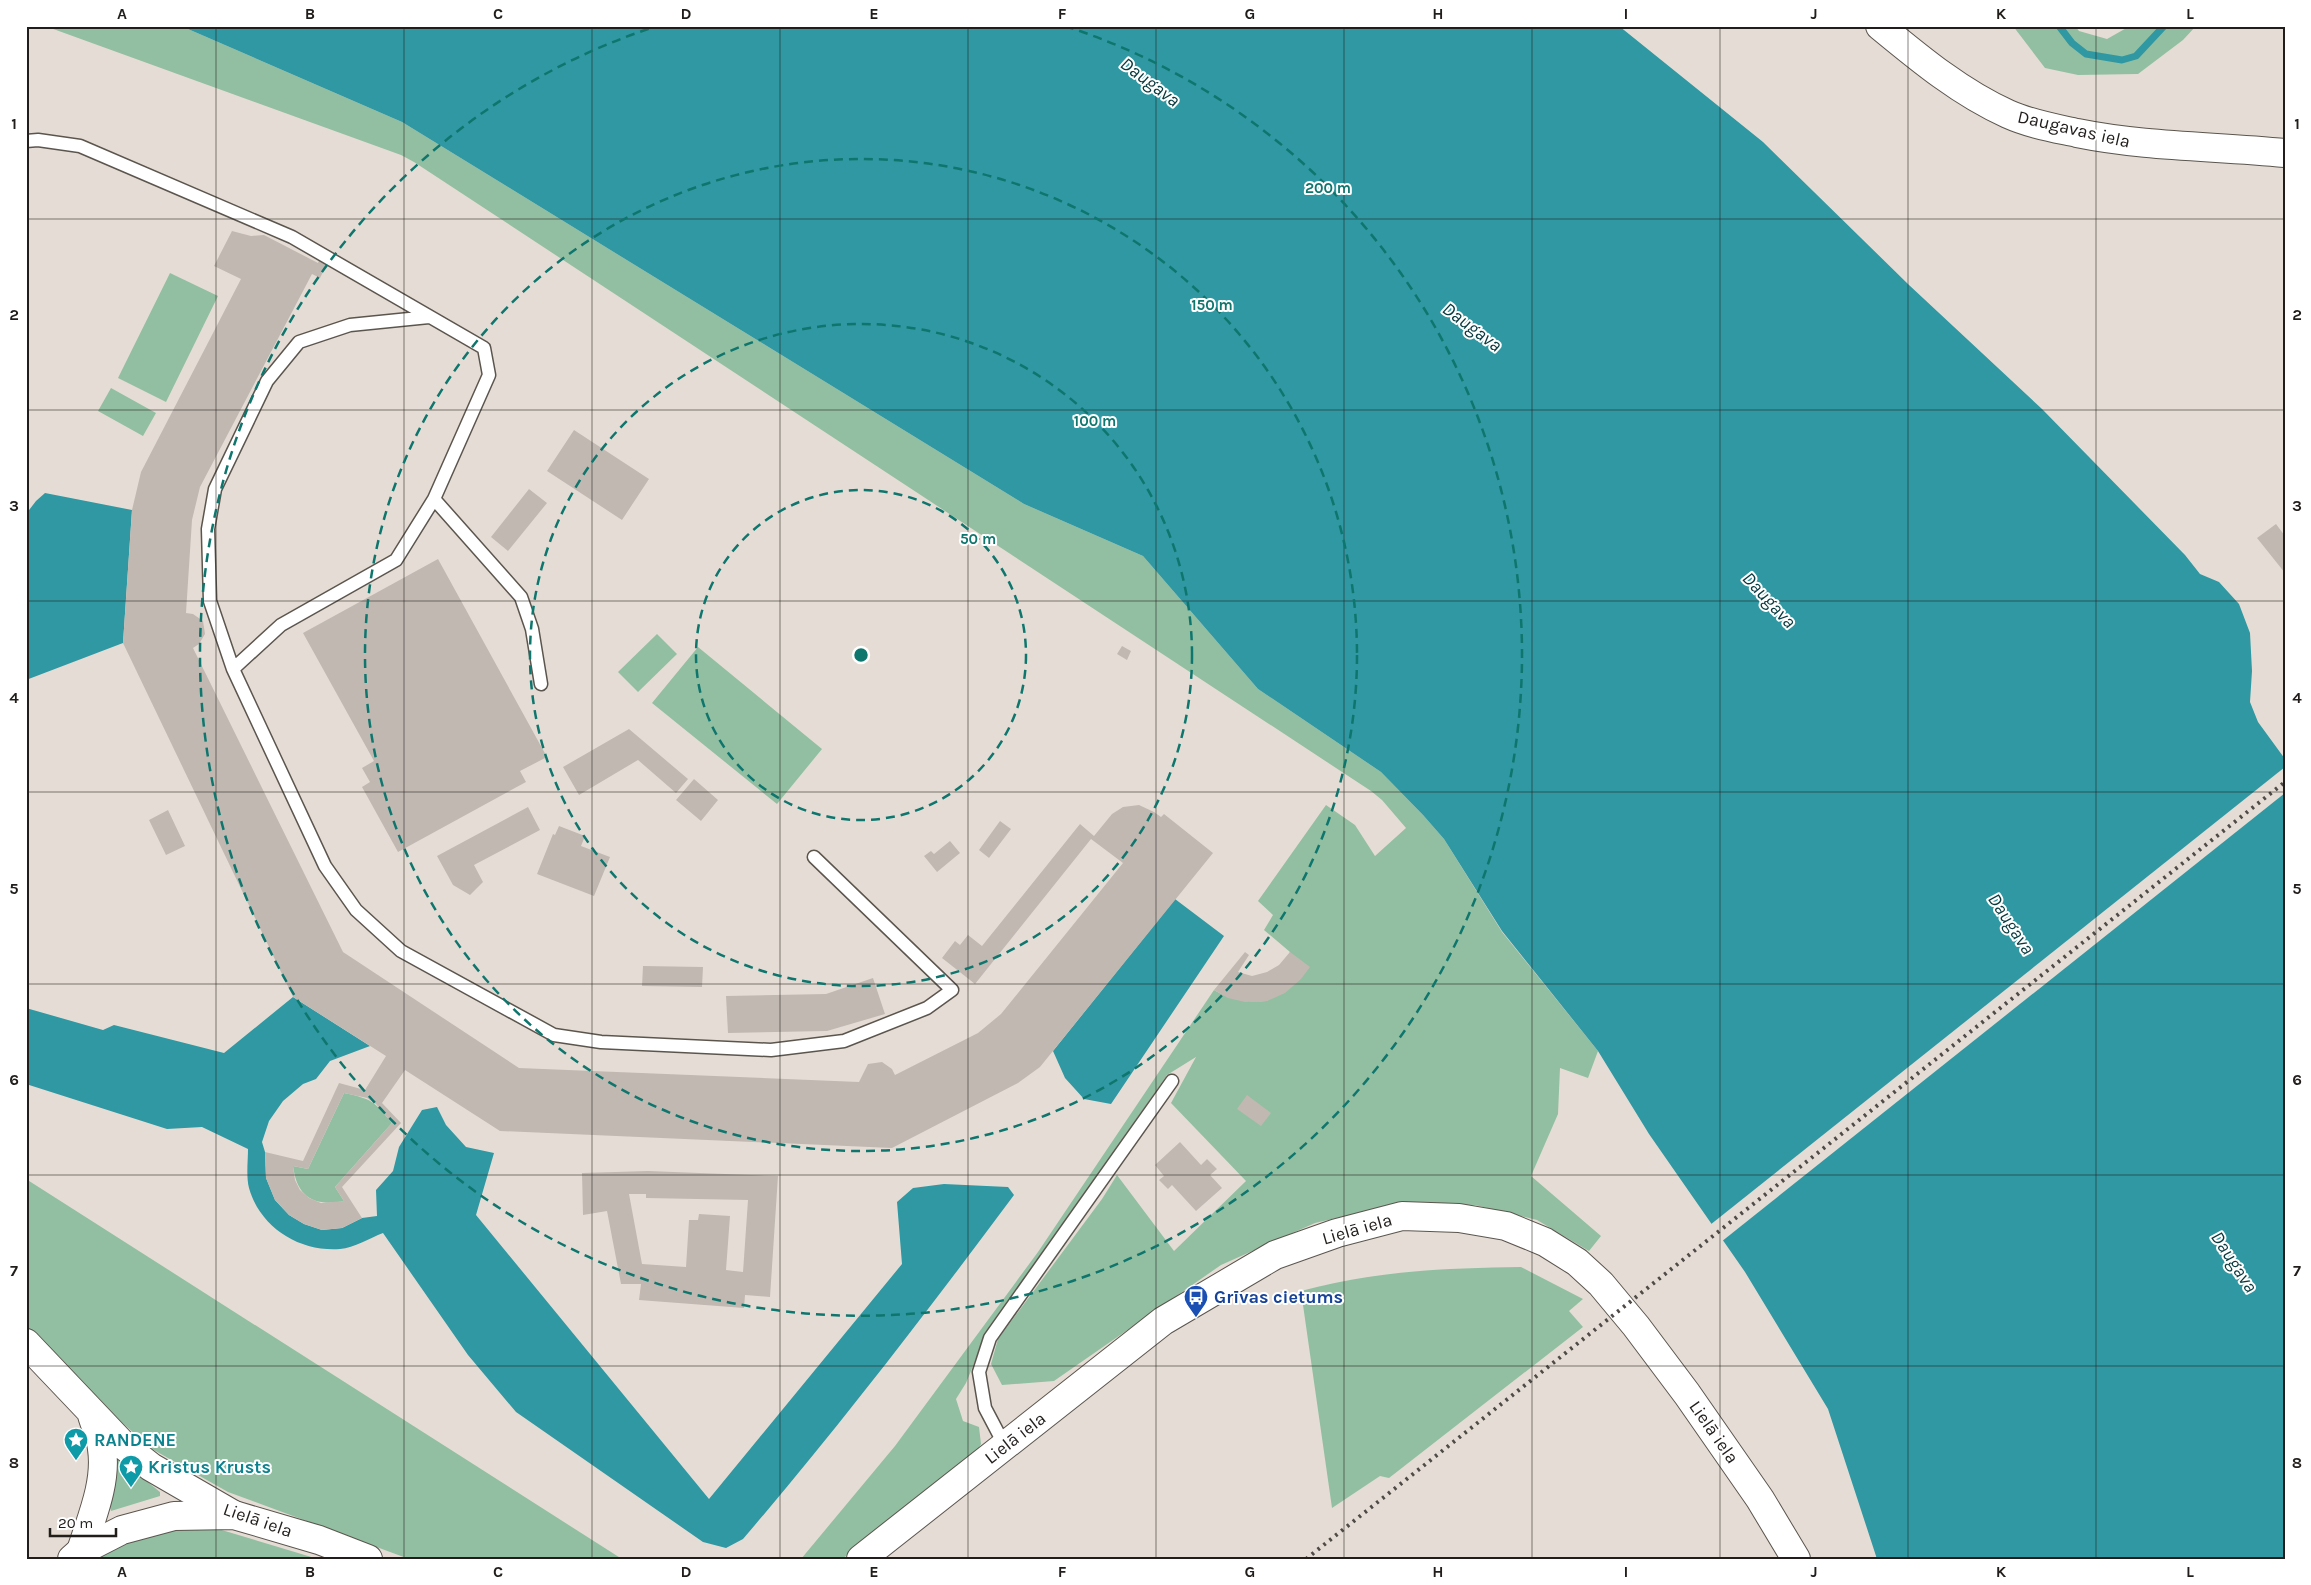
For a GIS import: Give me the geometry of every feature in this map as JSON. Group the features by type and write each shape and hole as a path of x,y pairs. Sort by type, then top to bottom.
{"main road":[{"name":"Daugavas iela","path":"1880,26 1966,92 2009,114 2048,127 2139,144 2285,153"},
{"name":"Daugavas iela","path":"2176,146 2285,167"},
{"name":"Lielā iela","path":"861,1559 1163,1321 1275,1255 1337,1233 1402,1216 1459,1218 1506,1226 1545,1242 1576,1262 1601,1284 1636,1326 1687,1394 1760,1499 1796,1559"},
{"name":"Lielā iela","path":"26,1343 123,1445 151,1467 234,1515 319,1540 368,1559"},
{"path":"76,1555 99,1495 102,1472 102,1448 91,1412"},
{"path":"76,1555 122,1530 174,1516 234,1515"}],"lane":[{"path":"26,141 38,140 80,146 292,237 484,348 488,375 434,499 396,560 282,625 233,669"},
{"path":"429,316 350,325 299,342 267,380 216,489 208,529 210,601 233,669 325,866 356,910 402,951 554,1034 602,1042 771,1050 844,1041 927,1008 952,990 814,857"},
{"path":"434,499 521,597 532,629 541,684"},
{"path":"1005,1446 985,1408 979,1372 990,1338 1172,1081"}],"green space":[{"path":"45,26 181,26 402,122 1024,504 1143,556 1258,689 1381,772 1423,815 1444,839 1502,932 1598,1051 1588,1078 1560,1068 1558,1114 1531,1176 1601,1236 1589,1251 1537,1220 1475,1205 1401,1203 1315,1223 1221,1265 1054,1381 1002,1385 991,1364 998,1339 1102,1199 1117,1175 1174,1251 1246,1181 1171,1103 1196,1057 1167,1075 984,1339 966,1383 956,1399 963,1421 979,1427 981,1444 975,1455 912,1507 842,1559 801,1559 895,1446 1038,1252 1214,990 1239,1000 1267,1001 1290,952 1264,930 1273,915 1258,901 1326,805 1355,825 1375,856 1406,828 1382,800 1371,791 414,162 401,155"},
{"path":"2013,26 2075,26 2079,31 2107,39 2130,26 2196,26 2183,40 2138,74 2078,75 2045,68"},
{"path":"170,273 218,296 166,402 118,378"},
{"path":"111,388 156,413 143,436 98,411"},
{"path":"657,634 677,654 638,692 618,672"},
{"path":"698,647 822,749 777,804 652,703"},
{"path":"344,1093 372,1102 392,1123 335,1187 344,1201 316,1201 303,1192 298,1185 293,1166 308,1169"},
{"path":"26,1179 622,1559 409,1559 228,1492 152,1449 87,1392 26,1326"},
{"path":"1521,1267 1583,1299 1569,1311 1583,1327 1389,1478 1380,1476 1332,1508 1301,1291 1356,1279 1410,1272 1465,1268"},
{"path":"118,1458 160,1492 160,1496 111,1511 109,1504"},
{"path":"185,1526 215,1528 318,1559 94,1559 106,1549"}],"water":[{"name":"Daugava","path":"181,26 1619,26 1763,142 1909,285 2042,409 2185,555 2200,574 2219,582 2239,604 2250,633 2252,671 2250,702 2258,722 2285,759 2285,1559 1877,1559 1828,1409 1745,1272 1649,1134 1598,1051 1502,931 1444,839 1381,772 1258,689 1143,556 1024,504 402,122"},
{"path":"45,493 132,510 123,643 26,680 26,514"},
{"path":"1175,899 1224,936 1111,1104 1084,1099 1065,1078 1053,1051"},
{"path":"293,997 370,1046 330,1061 316,1079 303,1084 283,1101 269,1121 262,1142 265,1152 266,1178 275,1200 289,1215 304,1224 322,1230 342,1228 362,1218 377,1216 376,1190 393,1171 399,1147 422,1110 437,1107 446,1125 466,1147 494,1153 476,1215 709,1499 902,1264 897,1202 913,1188 944,1184 1008,1187 1014,1195 881,1369 743,1539 726,1548 703,1542 516,1412 468,1355 383,1233 356,1245 340,1249 325,1249 296,1241 272,1225 254,1202 248,1183 248,1149 202,1127 167,1129 26,1084 26,1008 103,1030 114,1025 224,1053"}],"pier":[{"path":"2285,767 2285,793 1721,1242 1710,1225"}],"building":[{"path":"232,231 251,236 264,235 318,263 320,258 328,262 320,278 312,274 200,487 192,520 186,613 193,614 203,621 205,634 199,644 193,648 343,952 519,1068 859,1082 868,1064 882,1062 892,1069 895,1075 978,1033 1001,1014 1123,863 1091,839 975,984 942,958 955,941 960,945 968,935 982,946 1080,824 1094,836 1112,814 1123,807 1139,805 1161,817 1164,814 1213,853 1040,1067 1018,1083 892,1148 500,1131 405,1070 382,1103 401,1123 342,1187 362,1218 342,1228 322,1230 304,1224 289,1215 275,1200 266,1178 265,1152 303,1161 339,1083 365,1090 386,1056 293,997 123,643 132,510 141,472 241,279 214,266","holes":["344,1093 367,1098 376,1104 392,1123 335,1187 344,1201 321,1203 309,1198 300,1190 295,1180 293,1166 308,1169"]},
{"path":"574,430 649,479 622,520 547,471"},
{"path":"529,489 547,503 508,551 491,537"},
{"path":"2276,524 2285,536 2285,573 2257,538"},
{"path":"438,559 547,757 520,771 526,782 398,852 362,787 370,782 362,768 374,761 303,633"},
{"path":"1122,646 1131,651 1127,660 1117,654"},
{"path":"629,729 688,779 676,793 638,760 579,795 563,767"},
{"path":"694,779 718,800 701,821 676,800"},
{"path":"528,807 540,830 474,865 483,882 470,895 453,885 437,856"},
{"path":"168,810 185,846 166,855 149,820"},
{"path":"1000,821 1011,829 989,858 979,850"},
{"path":"559,826 585,836 581,846 610,857 594,896 537,874 553,834 555,835"},
{"path":"950,841 960,853 937,872 924,856 931,851 934,854"},
{"path":"1245,952 1249,955 1238,972 1252,976 1267,972 1279,965 1290,952 1310,967 1301,979 1285,993 1267,1001 1245,1002 1228,998 1214,990"},
{"path":"643,966 703,967 702,987 642,986"},
{"path":"873,978 885,1014 827,1031 728,1033 726,996 826,994"},
{"path":"1247,1095 1271,1113 1261,1126 1237,1109"},
{"path":"1180,1142 1201,1165 1207,1159 1217,1169 1210,1175 1222,1188 1196,1211 1172,1185 1168,1189 1159,1180 1164,1176 1155,1165"},
{"path":"648,1171 778,1176 770,1297 745,1295 744,1308 639,1300 641,1284 621,1284 607,1211 583,1215 582,1173","holes":["629,1194 646,1194 646,1198 748,1200 743,1272 726,1270 730,1216 699,1214 698,1220 689,1220 686,1267 642,1264"]}],"waterway":[{"path":"2059,26 2072,43 2086,54 2122,60 2136,56 2164,26"}],"railway":[{"path":"1306,1559 2285,782"}],"place":[{"name":"Grīvas cietums","path":"1196,1318"},
{"name":"RANDENE","path":"76,1461"},
{"name":"Kristus Krusts","path":"131,1488"}]}
